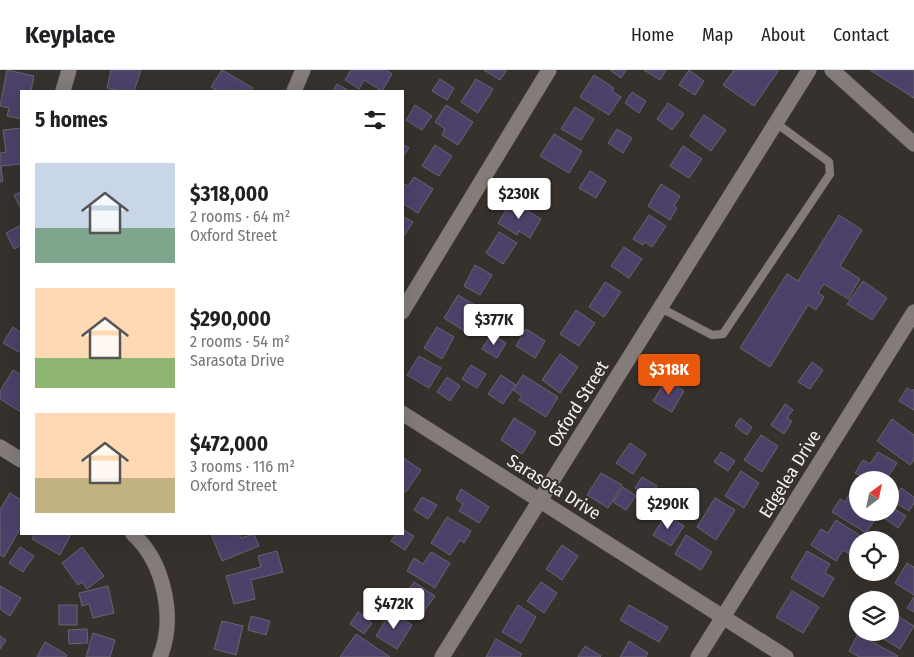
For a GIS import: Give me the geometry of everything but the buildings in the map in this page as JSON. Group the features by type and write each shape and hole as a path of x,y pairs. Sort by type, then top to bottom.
{"street":[{"path":"62,90 69,70"},
{"path":"294,90 303,70"},
{"path":"404,309 549,70"},
{"name":"Oxford Street","path":"442,657 809,70"},
{"path":"832,70 914,144"},
{"name":"Edgelea Drive","path":"698,657 914,312"},
{"name":"Sarasota Drive","path":"404,414 786,657"},
{"path":"1,450 20,460"},
{"path":"134,535 141,542 156,566 165,595 166,620 163,650 160,657"}],"lane":[{"path":"661,308 712,335 723,334 830,174 829,162 776,123"}]}
